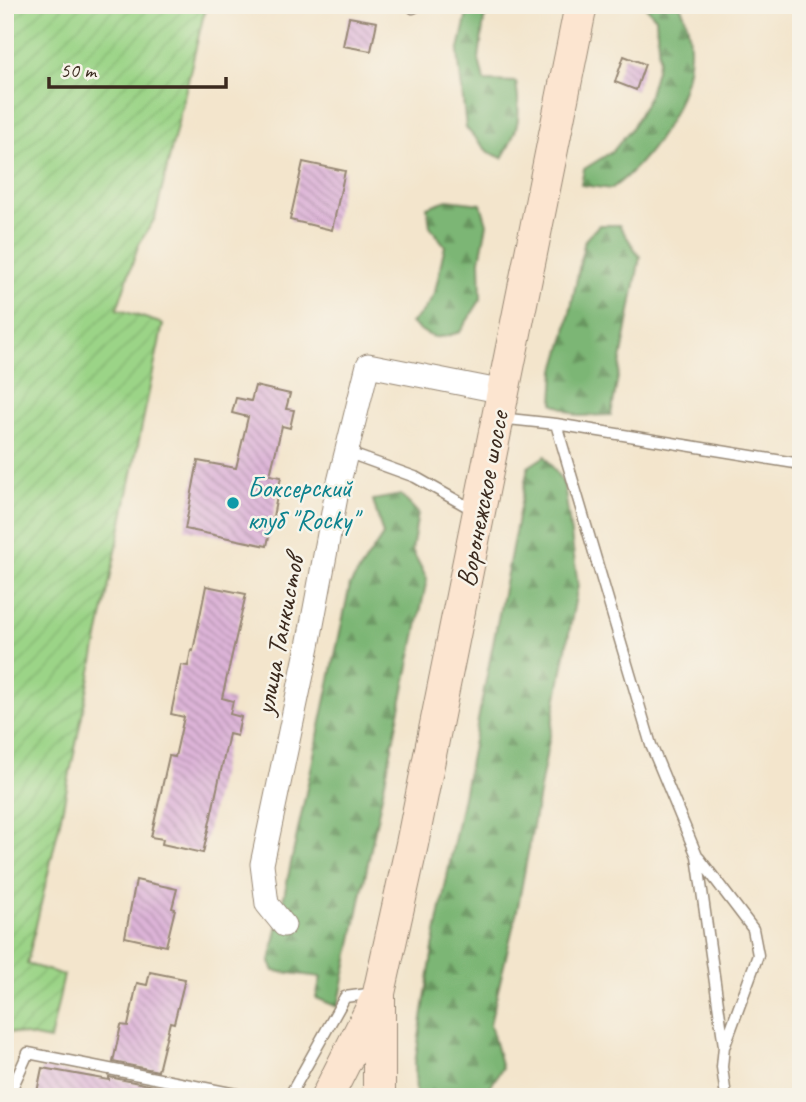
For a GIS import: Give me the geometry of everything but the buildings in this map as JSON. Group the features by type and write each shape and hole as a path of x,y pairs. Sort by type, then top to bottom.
{"main road":[{"name":"Воронежское шоссе","path":"379,993 581,5"},
{"path":"327,1097 379,993"},
{"path":"379,993 379,1097"}],"street":[{"name":"улица Танкистов","path":"284,925 267,904 262,863 346,452 368,365 501,405"}],"lane":[{"path":"501,405 556,424 801,464"},
{"path":"556,424 651,745 697,856 724,1046 722,1067 726,1097"},
{"path":"346,452 415,477 479,513"},
{"path":"697,856 753,929 756,940 758,955 724,1046"},
{"path":"289,1097 345,997 379,993"},
{"path":"8,1097 28,1053 251,1097"}],"green space":[{"path":"5,5 206,5 155,218 139,244 117,309 163,324 59,826 27,964 64,975 50,1040 5,1031"},
{"path":"469,5 494,5 484,19 479,59 484,81 516,82 518,121 502,158 488,152 466,128 458,53"},
{"path":"644,5 680,5 688,29 690,54 686,81 664,131 630,173 611,189 581,185 584,169 613,151 633,126 648,98 659,59 656,18"},
{"path":"447,200 481,204 487,224 480,260 481,299 460,332 434,337 411,323 433,296 445,246 430,226 427,207"},
{"path":"599,225 619,225 640,257 611,415 578,416 553,403 555,370 585,240"},
{"path":"545,456 564,484 578,585 518,906 490,1024 502,1068 484,1097 416,1097 415,1063 433,948 528,467"},
{"path":"401,495 418,513 412,550 427,579 338,1007 316,998 321,977 274,971 270,962 350,585 383,535 373,500"}],"place":[{"name":"Боксерский клуб \"Rocky\"","path":"233,503"}]}
